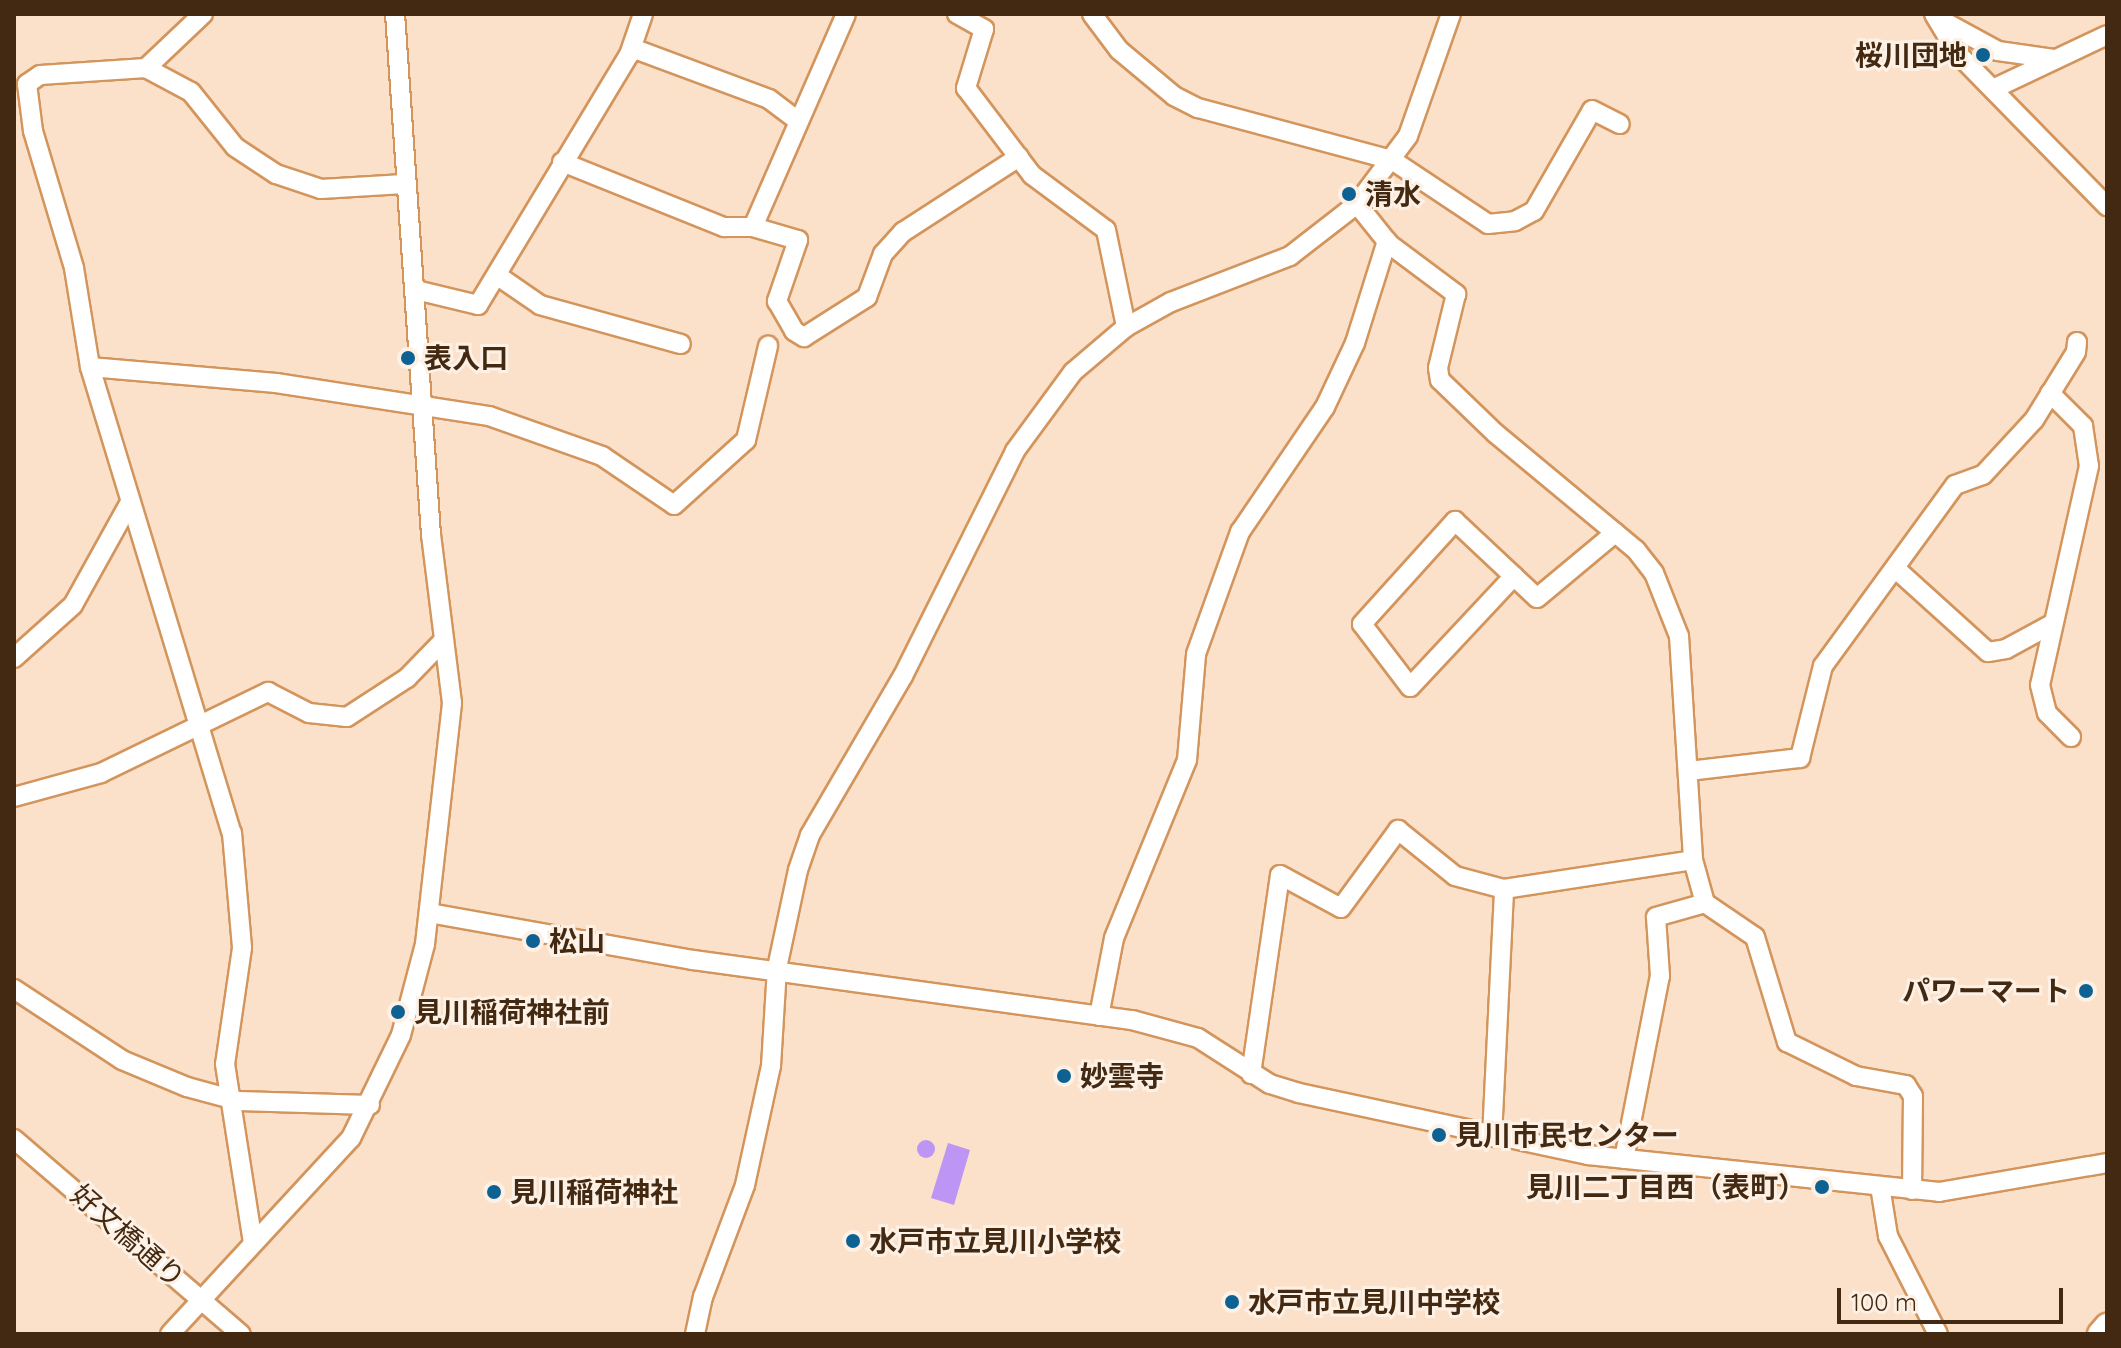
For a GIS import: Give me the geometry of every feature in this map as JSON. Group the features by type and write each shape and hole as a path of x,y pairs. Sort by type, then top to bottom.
{"main road":[{"path":"2100,1334 2107,1326"}],"street":[{"path":"146,68 203,14"},
{"path":"170,1334 253,1242 339,1154 370,1105 411,1006 429,913 451,722 431,535 416,290 404,184 395,14"},
{"path":"416,290 478,305 632,48 643,14"},
{"path":"753,227 797,120 846,14"},
{"path":"957,14 984,29 966,88 1032,175 1106,230 1126,327"},
{"path":"1092,14 1119,50 1174,96 1211,112 1392,160 1480,220 1502,224 1527,217 1542,202 1592,110 1620,124"},
{"path":"695,1334 703,1297 745,1185 771,1066 777,968 787,908 810,835 903,676 1015,451 1073,372 1126,327 1171,302 1290,256 1357,204 1392,160 1421,107 1451,14"},
{"path":"1934,14 1958,34 1998,51 2055,59"},
{"path":"1934,14 1952,46 2107,206"},
{"path":"1993,89 2107,35"},
{"path":"632,48 769,99 797,120"},
{"path":"253,1242 229,1097 227,1034 242,948 237,876 221,787 198,722 90,367 74,268 33,131 27,84 40,75 146,68 191,92 235,147 276,174 321,189 404,184"},
{"path":"562,162 724,227 753,227 798,240 777,301 794,331 804,337 867,297 883,254 903,232 1019,157"},
{"path":"1357,204 1387,241 1456,294 1438,368 1440,380 1495,433 1639,554 1669,600 1679,636 1693,860 1705,903 1755,937 1787,1042 1856,1076 1906,1085 1913,1096 1912,1190"},
{"path":"1099,1016 1114,938 1187,760 1196,654 1240,532 1325,407 1355,343 1387,241"},
{"path":"498,276 540,305 681,344"},
{"path":"1689,771 1800,758 1823,666 1955,485 1983,475 2034,420 2076,352 2077,342"},
{"path":"90,367 276,383 489,416 578,446 622,468 674,505 746,440 768,346"},
{"path":"2050,393 2083,426 2089,466 2040,685 2042,700 2071,737"},
{"path":"14,658 73,605 130,502"},
{"path":"1514,576 1410,687 1362,624 1455,521 1514,576 1537,598 1615,533"},
{"path":"1896,569 1988,652 2006,649 2052,624"},
{"path":"14,797 101,773 198,722 268,692 309,713 347,717 407,678 444,640"},
{"path":"1251,1074 1280,875 1341,908 1398,830 1455,876 1504,889 1693,860"},
{"path":"1492,1137 1504,889"},
{"path":"1624,1159 1660,976 1656,917 1705,903"},
{"path":"429,913 693,960 777,968 1099,1016 1198,1038 1251,1074 1299,1093 1492,1137 1624,1159 1912,1190 1961,1192 2107,1163"},
{"path":"14,989 150,1075 229,1097 370,1105"},
{"name":"好文橋通り","path":"14,1139 241,1334"},
{"path":"1880,1186 1888,1236 1938,1334"}],"shaded area":[{"path":"922,1140 930,1140 935,1149 933,1156 922,1158 917,1153 917,1145"},
{"path":"948,1143 970,1150 954,1205 931,1198"}],"place":[{"name":"桜川団地","path":"1983,55"},
{"name":"清水","path":"1349,194"},
{"name":"表入口","path":"408,358"},
{"name":"松山","path":"533,941"},
{"name":"パワーマート","path":"2086,991"},
{"name":"見川稲荷神社前","path":"398,1012"},
{"name":"妙雲寺","path":"1064,1076"},
{"name":"見川市民センター","path":"1439,1135"},
{"name":"見川二丁目西（表町）","path":"1822,1187"},
{"name":"見川稲荷神社","path":"494,1192"},
{"name":"水戸市立見川小学校","path":"853,1241"},
{"name":"水戸市立見川中学校","path":"1232,1302"}]}
